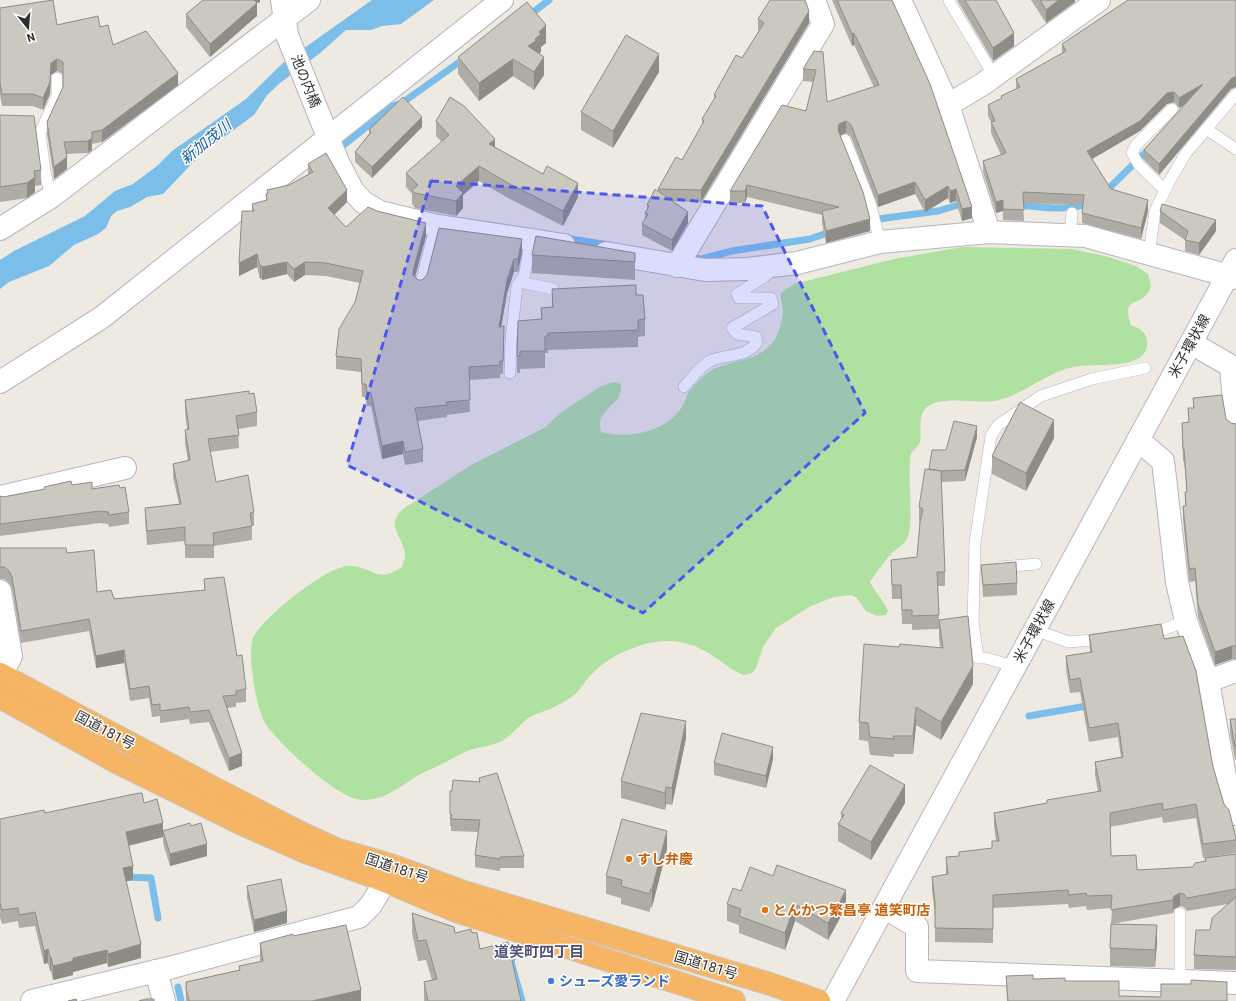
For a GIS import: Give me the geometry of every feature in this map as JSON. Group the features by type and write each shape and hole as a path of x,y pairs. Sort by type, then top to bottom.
{"highway":[{"name":"国道181号","path":"0,676 301,833 390,874 456,911 734,1001"},
{"name":"国道181号","path":"0,697 118,763 244,825 311,855 464,892 770,984 819,1001"}],"street":[{"path":"0,229 51,197 309,0"},
{"path":"0,382 100,318 326,131 502,0"},
{"path":"677,266 823,24 814,0"},
{"path":"900,0 948,105 989,232"},
{"path":"948,105 994,76 1091,2"},
{"name":"池の内橋","path":"285,18 326,131 353,191 363,202 380,212 436,225 705,270 777,266 820,258 880,242 989,232 1085,236 1149,254 1233,271"},
{"name":"米子環状線","path":"832,1001 1191,343 1233,271"},
{"path":"1191,343 1231,366 1236,425"},
{"path":"1138,440 1163,461 1177,582 1186,621 1208,681 1225,777 1236,814"},
{"path":"0,497 125,468"},
{"path":"0,591 11,656 0,676"},
{"path":"1208,681 1236,671"},
{"path":"32,1001 156,971 359,917 367,911 390,874"},
{"path":"884,907 917,927 917,971 1236,983"},
{"path":"156,971 164,1001"}],"lane":[{"path":"949,1 994,76"},
{"path":"51,197 45,172 40,133 56,96 57,78"},
{"path":"1149,254 1155,211 1165,190 1186,153 1236,94"},
{"path":"1165,190 1139,165 1132,153 1136,145 1172,108"},
{"path":"1206,129 1236,149"},
{"path":"845,140 870,202 880,242"},
{"path":"1070,236 1072,213"},
{"path":"420,286 436,225"},
{"path":"510,373 511,340 518,286 524,277 531,240"},
{"path":"684,387 709,362 741,355 757,342 756,337 737,334 732,328 773,304 773,300 771,298 745,300 739,298 737,294 764,277 777,266"},
{"path":"520,282 553,289"},
{"path":"1014,666 985,658 978,658 973,622 982,569 975,543 991,436 998,425 1041,396 1092,379 1145,368"},
{"path":"982,569 1036,564"},
{"path":"1139,634 1162,630 1186,621"},
{"path":"1034,630 1068,642 1116,637"},
{"path":"1180,913 1180,981"}],"highlighted area":[{"path":"431,181 762,206 865,413 643,613 347,465"}],"green space":[{"path":"962,247 1071,249 1105,256 1136,266 1148,274 1151,286 1143,298 1129,306 1128,316 1131,325 1145,334 1147,340 1146,350 1141,357 1121,364 1087,365 1068,368 1047,377 1016,394 995,401 941,401 933,403 927,407 921,419 920,442 910,457 910,524 907,539 890,555 870,582 888,611 886,615 877,616 866,611 857,598 851,595 834,597 811,606 776,628 763,647 756,668 752,673 744,675 699,648 682,642 664,641 637,646 623,652 603,664 572,696 557,706 530,717 502,741 463,753 420,774 389,794 374,799 357,799 335,788 296,757 267,726 263,719 256,696 251,656 253,638 259,629 281,607 325,575 348,566 356,566 380,574 393,572 402,567 405,555 404,548 396,531 395,521 403,509 471,465 544,428 560,413 601,386 614,382 620,383 621,390 615,402 602,417 600,424 601,432 621,435 632,434 663,425 672,419 679,411 689,392 708,372 761,353 773,342 779,331 782,318 783,310 781,293 794,284 894,259"}],"water":[{"name":"新加茂川","path":"372,0 434,0 401,24 382,26 371,30 346,30 319,54 280,83 267,95 254,115 202,153 163,194 147,197 130,207 117,211 111,216 106,228 98,234 74,245 49,266 9,282 0,289 0,260 14,251 85,216 115,191 133,184 157,166 172,151 246,99 283,63"}],"building":[{"path":"53,0 57,25 98,16 100,27 108,25 113,45 146,31 178,73 102,130 92,132 92,138 88,141 64,142 67,157 54,167 47,122 63,87 63,62 57,59 51,63 50,82 43,98 33,94 2,94 0,83 0,8"},
{"path":"203,0 254,0 257,3 210,44 186,14"},
{"path":"770,0 805,0 809,11 701,190 658,189 676,157 682,160 704,121 702,119 716,96 714,95 736,55 742,58 764,23 758,19"},
{"path":"837,0 892,0 930,84 972,207 962,209 956,189 950,191 948,186 925,200 915,182 878,195 851,125 846,121 839,124 838,130 863,192 870,219 826,231 822,211 839,207 747,185 745,191 730,191 782,105 806,111 816,70 803,69 814,51 823,52 827,102 879,85 854,33 852,34"},
{"path":"965,0 996,0 1014,33 993,48"},
{"path":"1040,0 1059,0 1046,10"},
{"path":"1128,0 1236,0 1236,76 1231,79 1159,164 1144,150 1203,84 1179,98 1174,92 1167,93 1140,121 1087,151 1111,189 1148,200 1141,228 1082,213 1084,195 1023,192 1024,210 1003,209 1003,200 996,202 983,161 1006,153 991,122 995,121 988,105 1002,98 1001,96 1020,87 1016,79 1066,51 1062,44"},
{"path":"527,2 546,25 539,32 541,34 535,39 536,41 528,46 544,57 534,72 513,59 479,83 458,57"},
{"path":"626,35 659,54 613,131 581,112"},
{"path":"403,97 422,117 372,167 355,152 371,132 369,130"},
{"path":"450,97 464,106 495,139 489,144 543,174 547,166 578,183 563,211 508,183 479,166 456,186 463,193 456,201 415,193 412,190 418,185 406,173 449,135 436,121"},
{"path":"0,115 34,116 41,170 34,171 35,177 27,183 0,187"},
{"path":"326,153 347,190 328,208 346,227 368,207 377,211 426,223 413,271 413,275 418,280 422,280 427,275 439,228 522,239 518,259 514,259 507,280 499,327 504,326 503,361 500,361 500,365 469,367 470,400 446,402 447,405 415,408 423,449 405,452 403,441 382,446 371,393 367,393 366,384 362,384 361,359 336,356 339,329 355,302 363,271 326,263 305,262 294,269 287,262 262,267 261,265 260,266 257,254 239,263 242,211 254,211 252,204 267,200 267,190 289,185 313,172 308,164"},
{"path":"655,189 688,212 672,240 642,224 648,214 645,213 649,206 647,205"},
{"path":"1162,204 1216,220 1199,243 1185,240 1188,231 1160,211"},
{"path":"536,236 635,253 635,262 532,255"},
{"path":"636,285 636,295 643,295 645,319 638,320 638,330 548,333 548,336 545,336 545,351 520,351 520,356 517,356 518,321 542,319 541,308 553,307 552,289"},
{"path":"249,391 249,394 254,393 257,412 236,416 239,435 208,439 216,482 248,475 254,512 250,513 252,526 213,533 214,545 185,545 185,527 147,531 145,508 181,504 173,464 190,460 185,430 189,429 185,400"},
{"path":"1222,395 1226,419 1231,423 1236,424 1236,646 1215,652 1198,604 1195,568 1190,569 1189,567 1183,506 1186,506 1185,492 1187,492 1182,423 1189,422 1188,408 1194,408 1193,398"},
{"path":"1020,402 1054,420 1026,473 992,456"},
{"path":"954,421 977,426 965,470 941,471 929,469 932,450 946,450"},
{"path":"925,469 941,471 945,572 937,572 939,615 912,616 912,610 902,610 901,585 892,585 891,560 917,557 920,522 923,509 919,507"},
{"path":"71,481 72,485 92,482 92,489 119,485 120,488 125,487 129,512 109,515 108,512 100,511 0,524 0,496 3,497 45,489 44,487"},
{"path":"0,548 66,548 67,553 94,550 97,592 111,590 114,599 205,590 204,579 224,577 237,656 242,655 246,689 236,691 236,695 223,696 242,753 229,758 209,710 190,712 189,707 160,711 160,704 152,705 149,686 130,689 124,650 96,656 89,619 21,631 12,577 9,571 4,567 0,567"},
{"path":"1016,562 1017,583 983,585 981,565"},
{"path":"968,616 973,666 941,722 916,707 913,736 893,736 894,739 870,737 868,723 859,722 864,644 899,647 900,644 943,648 939,620"},
{"path":"1161,624 1164,639 1183,636 1196,671 1213,767 1224,804 1229,810 1236,840 1203,844 1196,804 1163,810 1162,803 1110,813 1111,856 1136,855 1137,870 1193,867 1195,863 1206,861 1205,858 1236,854 1236,889 1187,898 1184,894 1180,893 1174,896 1173,900 1111,910 1112,895 1087,896 1086,893 1069,895 1068,890 993,895 993,929 935,928 935,902 932,877 948,874 946,857 959,856 959,852 992,848 992,841 999,841 994,813 1047,803 1047,800 1101,791 1095,762 1123,757 1118,723 1089,728 1080,678 1070,680 1066,656 1092,652 1089,635"},
{"path":"641,713 686,721 672,788 666,787 665,793 621,781"},
{"path":"1230,719 1236,719 1236,746 1235,746"},
{"path":"722,733 773,747 766,776 714,763"},
{"path":"870,765 905,785 871,842 838,824 844,815 841,813"},
{"path":"497,773 524,856 500,857 500,859 475,855 480,820 451,819 450,791 452,791 453,780 480,782 479,778"},
{"path":"142,793 144,803 157,799 163,823 126,832 133,866 123,868 141,944 108,954 107,950 73,958 73,961 53,966 48,949 44,951 35,912 19,915 18,908 2,910 0,903 0,819 44,810 45,813"},
{"path":"622,819 667,831 650,894 621,886 622,880 606,876"},
{"path":"190,823 191,826 201,823 207,844 170,854 163,831"},
{"path":"777,865 846,890 828,923 795,904 785,933 739,916 741,909 727,904 733,888 741,891 750,867 773,876"},
{"path":"281,879 287,911 254,920 247,886"},
{"path":"1236,897 1236,957 1194,955 1196,930 1210,930 1212,918"},
{"path":"412,913 454,927 455,933 471,929 471,932 477,933 480,949 508,942 521,1001 428,1001 424,982 437,979 426,940 418,941"},
{"path":"1111,924 1157,925 1155,950 1110,948"},
{"path":"346,925 361,990 312,1001 189,1001 186,982 240,970 239,966 263,961 260,943 293,934 293,936"},
{"path":"1033,975 1033,979 1065,978 1065,981 1119,981 1119,996 1161,997 1161,984 1191,984 1191,980 1227,982 1227,1001 1008,1001 1006,976"},
{"path":"154,999 154,1001 139,1001"}],"waterway":[{"path":"527,17 549,0"},
{"path":"343,153 341,147 393,106 402,103 465,58"},
{"path":"1103,194 1150,148"},
{"path":"1015,205 1063,208 1082,205 1089,202"},
{"path":"871,220 938,211 965,203"},
{"path":"692,258 701,259 732,251 810,239 833,231"},
{"path":"564,238 609,245"},
{"path":"1029,716 1092,705"},
{"path":"124,877 151,878 158,918"},
{"path":"512,959 511,962 522,1001"},
{"path":"178,987 181,1001"}],"place":[{"name":"すし弁慶","path":"629,859"},
{"name":"とんかつ繁昌亭 道笑町店","path":"765,910"},
{"name":"シューズ愛ランド","path":"551,981"}],"district":[{"name":"道笑町四丁目","path":"539,952"}]}
